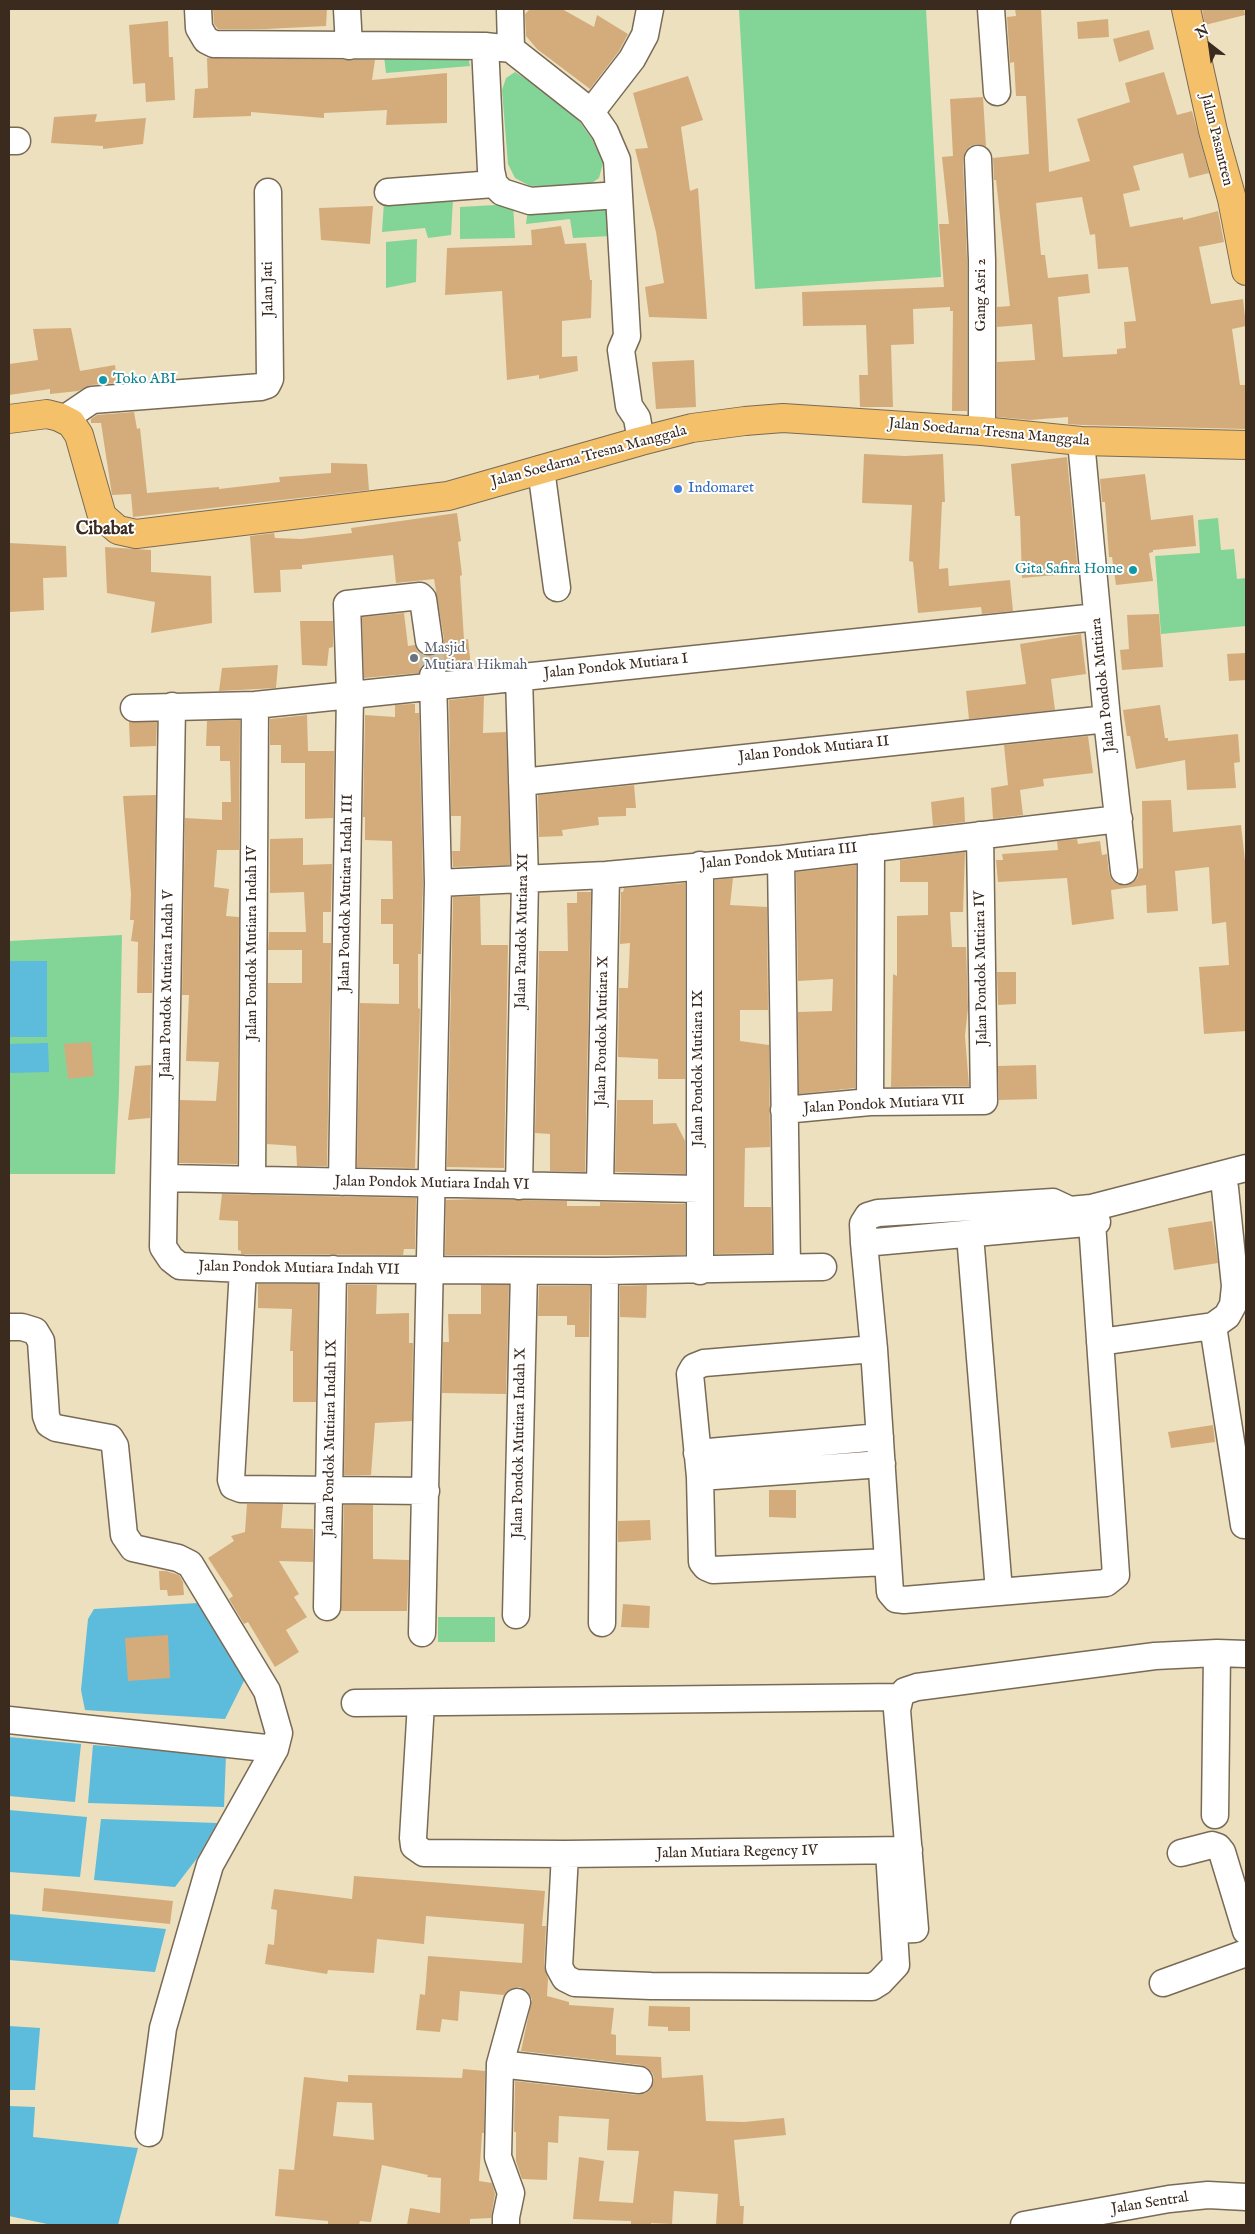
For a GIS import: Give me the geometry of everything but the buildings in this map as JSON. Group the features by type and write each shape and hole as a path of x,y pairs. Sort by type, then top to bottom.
{"main road":[{"name":"Jalan Pasantren","path":"1186,9 1213,131 1239,197 1246,271"},
{"path":"9,419 47,414 64,419"},
{"name":"Jalan Soedarna Tresna Manggala","path":"64,419 71,423 79,435 102,516 118,530 136,534 448,496 541,469 639,430 692,428 745,421 783,418 982,431 1081,441 1246,445"}],"street":[{"path":"198,9 200,28 206,40 214,44 497,47 591,112 605,132 617,160 627,336 621,350 631,370 629,406 639,430"},
{"path":"347,9 349,46"},
{"path":"494,9 497,47 491,170 494,184 502,192 530,200 619,195"},
{"path":"497,47 510,9"},
{"path":"591,112 632,59 646,35 650,9"},
{"path":"991,9 997,92"},
{"name":"Gang Asri 2","path":"978,159 982,260 982,431"},
{"path":"388,192 494,184"},
{"name":"Jalan Jati","path":"64,419 92,400 251,388 267,385 270,380 268,192"},
{"name":"Jalan Pondok Mutiara","path":"1081,441 1107,719 1124,871"},
{"path":"541,469 557,588"},
{"name":"Jalan Pondok Mutiara Indah III","path":"342,1182 350,694 347,604 420,596 423,599 428,641"},
{"name":"Jalan Pondok Mutiara I","path":"134,708 254,705 350,694 433,680 519,677 1097,616"},
{"name":"Jalan Pandok Mutiara XI","path":"519,677 525,880 519,1186"},
{"path":"422,1633 426,1491 428,1271 438,883 433,680"},
{"name":"Jalan Pondok Mutiara Indah IV","path":"252,1180 254,705"},
{"name":"Jalan Pondok Mutiara Indah V","path":"171,1259 164,1247 172,706"},
{"name":"Jalan Pondok Mutiara II","path":"522,782 1107,719"},
{"name":"Jalan Pondok Mutiara III","path":"438,883 606,876 700,865 781,859 1119,819"},
{"name":"Jalan Pondok Mutiara IV","path":"980,835 984,1101"},
{"path":"870,848 870,1102"},
{"path":"781,859 787,1268"},
{"name":"Jalan Pondok Mutiara IX","path":"700,865 700,1271"},
{"name":"Jalan Pondok Mutiara X","path":"600,1187 606,876"},
{"name":"Jalan Pondok Mutiara VII","path":"784,1110 870,1102 984,1101"},
{"name":"Jalan Pondok Mutiara Indah VI","path":"165,1178 699,1189"},
{"path":"864,1243 970,1235 1092,1215 1238,1180 1234,1297 1233,1305 1227,1316 1213,1326 1100,1342"},
{"path":"1053,1202 1070,1210 1092,1215 1116,1575 1106,1583 904,1600 896,1599 890,1592 874,1349 863,1224 868,1216 878,1213 1053,1202"},
{"path":"970,1235 999,1592"},
{"name":"Jalan Pondok Mutiara Indah VII","path":"171,1259 180,1266 243,1269 524,1272 700,1271 823,1267"},
{"path":"243,1269 231,1480 233,1486 241,1489 426,1491"},
{"name":"Jalan Pondok Mutiara Indah IX","path":"327,1607 333,1269"},
{"path":"602,1623 605,1271"},
{"name":"Jalan Pondok Mutiara Indah X","path":"516,1616 524,1272"},
{"path":"1213,1326 1244,1525"},
{"path":"9,1327 35,1331 41,1341 46,1416 50,1424 56,1428 110,1438 115,1446 124,1535 133,1548 178,1558 190,1564 268,1691 278,1733 275,1749 210,1865 163,2028 149,2133"},
{"path":"874,1349 704,1363 694,1367 690,1374 699,1465 702,1562 706,1567 713,1570 888,1562"},
{"path":"699,1465 880,1437"},
{"path":"699,1465 882,1464"},
{"path":"565,1854 559,1967 565,1978 575,1983 651,1986 872,1987 880,1982 896,1966 895,1930 899,1850 897,1710 900,1697 905,1691 917,1687 1155,1656 1217,1653 1246,1654"},
{"path":"1215,1815 1217,1653"},
{"path":"355,1703 900,1697"},
{"name":"Jalan Mutiara Regency IV","path":"421,1703 412,1838 414,1846 418,1851 424,1853 565,1854 899,1850"},
{"path":"9,1720 275,1749"},
{"path":"1181,1853 1212,1845 1218,1847 1222,1852 1246,1931"},
{"path":"1163,1983 1246,1953"},
{"path":"506,2225 510,2193 509,2184 500,2168 498,2157 500,2064 517,2002"},
{"path":"500,2064 639,2080"},
{"name":"Jalan Sentral","path":"1024,2225 1169,2199 1208,2195 1246,2197"}],"green space":[{"path":"739,9 926,9 941,277 755,289"},
{"path":"467,52 470,66 386,73 384,56"},
{"path":"515,72 544,91 580,122 592,139 603,163 599,178 589,185 530,186 515,178 508,164 502,90 506,78"},
{"path":"453,199 451,235 428,238 425,228 382,232 384,202"},
{"path":"513,204 515,238 460,239 460,207"},
{"path":"606,204 611,236 573,238 570,219 526,224 528,208"},
{"path":"417,239 416,282 386,288 386,242"},
{"path":"1218,518 1221,550 1234,549 1237,579 1246,578 1246,626 1161,634 1155,556 1200,553 1198,520"},
{"path":"122,935 119,1091 115,1174 9,1174 9,941"},
{"path":"438,1617 495,1617 495,1642 438,1642"}],"water":[{"path":"9,961 47,961 47,1037 9,1037"},
{"path":"48,1043 49,1072 9,1073 9,1044"},
{"path":"198,1603 245,1679 225,1719 85,1710 81,1690 88,1619 94,1609"},
{"path":"9,1737 81,1744 75,1802 9,1796"},
{"path":"93,1745 226,1755 224,1807 88,1803"},
{"path":"9,1810 87,1817 80,1877 9,1872"},
{"path":"101,1819 217,1823 198,1857 175,1887 94,1880"},
{"path":"9,1914 166,1929 155,1972 9,1960"},
{"path":"9,2026 40,2028 35,2090 9,2090"},
{"path":"9,2106 35,2107 33,2137 138,2148 118,2225 52,2225 9,2216"}],"tunnel":[{"path":"429,641 433,676"}],"place":[{"name":"Toko ABI","path":"103,380"},
{"name":"Indomaret","path":"678,489"},
{"name":"Gita Safira Home","path":"1133,570"},
{"name":"Masjid Mutiara Hikmah","path":"414,658"}],"district":[{"name":"Cibabat","path":"105,530"}]}
